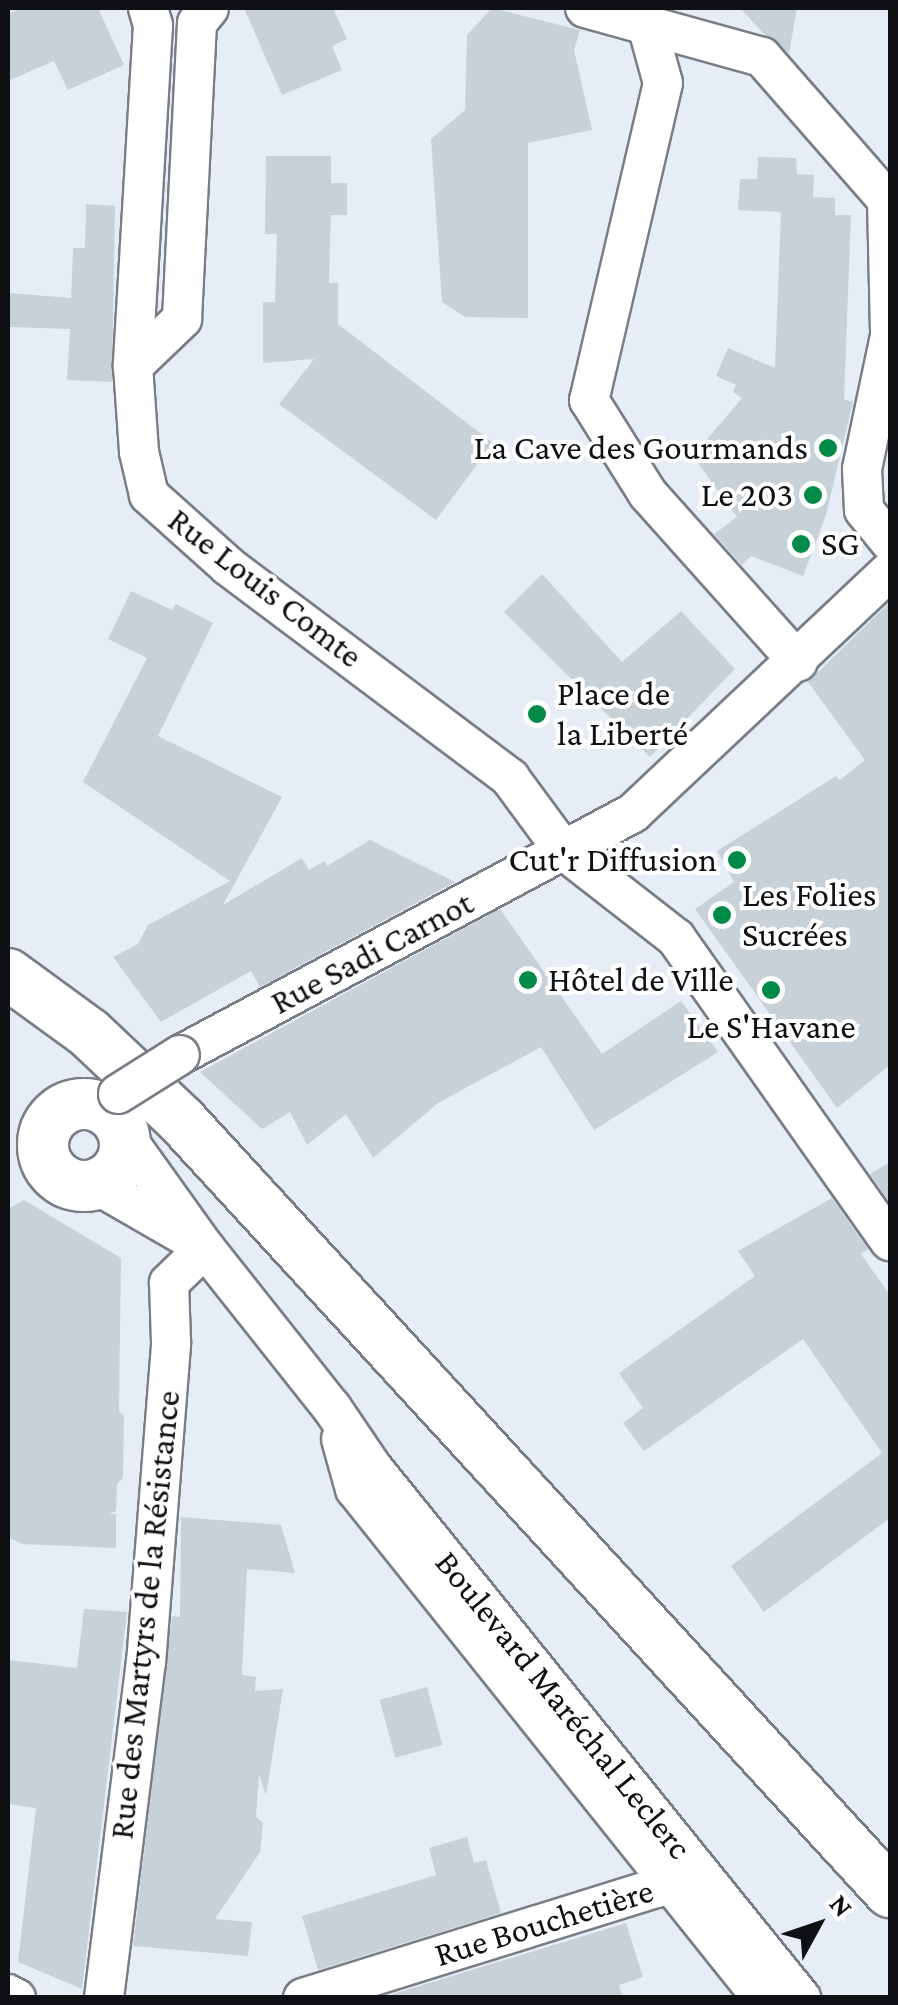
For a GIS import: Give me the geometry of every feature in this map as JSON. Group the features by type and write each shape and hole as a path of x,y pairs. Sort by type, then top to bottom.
{"main road":[{"path":"8,974 88,1034 182,1120 890,1892"},
{"path":"74,1106 98,1106 117,1114 121,1164 41,1158 53,1118 74,1106"}],"street":[{"name":"Rue Louis Comte","path":"148,8 153,25 133,366 139,452 149,495 228,566 510,778 563,850 676,938 890,1241"},
{"path":"133,366 182,318 197,23 208,8"},
{"path":"585,8 762,57 887,200 890,336 862,469 864,510 890,542"},
{"path":"647,25 663,83 589,400 648,494 798,662"},
{"name":"Rue Sadi Carnot","path":"117,1114 180,1054 633,813 798,662 890,571"},
{"name":"Boulevard Maréchal Leclerc","path":"117,1114 205,1248 332,1408 355,1489 681,1875 801,1998"},
{"name":"Boulevard Maréchal Leclerc","path":"41,1158 205,1248"},
{"name":"Rue des Martyrs de la Résistance","path":"104,1998 146,1663 171,1342 169,1283 205,1248"},
{"name":"Boulevard Maréchal Leclerc","path":"681,1875 762,1998"},
{"name":"Rue Bouchetière","path":"303,1998 681,1875"},
{"path":"8,1994 16,1998"}],"building":[{"path":"22,8 98,8 124,65 68,90 54,61 8,81 8,14"},
{"path":"244,8 333,8 347,39 332,46 342,70 282,95"},
{"path":"492,8 580,30 574,50 592,130 528,143 528,318 465,317 442,302 431,139 465,110 467,35"},
{"path":"740,8 797,8 789,53 764,34"},
{"path":"266,156 331,156 331,183 347,183 347,215 331,215 329,283 338,283 338,324 493,443 436,520 279,404 314,359 263,363 263,302 275,302 277,234 265,234"},
{"path":"758,157 796,158 797,174 814,175 813,197 835,198 835,215 851,215 844,399 853,402 826,515 803,576 751,556 742,565 714,534 737,517 693,456 742,398 733,392 736,385 716,376 728,348 775,368 781,212 738,210 740,179 757,179"},
{"path":"86,204 115,206 112,382 67,380 70,329 8,327 8,293 71,298 73,248 85,248"},
{"path":"542,574 622,662 681,611 735,669 650,757 504,612"},
{"path":"131,591 172,610 176,604 213,623 158,736 282,797 223,905 302,858 309,870 324,861 327,866 370,840 455,882 260,987 251,971 161,1022 113,957 138,944 148,925 230,881 83,782 147,658 108,639"},
{"path":"890,602 890,1065 837,1108 695,909 734,882 717,851 836,776 840,780 865,760 808,682"},
{"path":"500,909 602,1054 681,1001 718,1052 594,1130 541,1047 438,1103 373,1158 346,1114 307,1145 290,1112 262,1129 200,1072"},
{"path":"890,1162 890,1203 870,1174"},
{"path":"832,1198 868,1249 861,1254 890,1295 890,1518 764,1612 731,1566 882,1453 803,1339 644,1451 623,1423 643,1408 619,1373 755,1276 738,1251"},
{"path":"24,1200 121,1258 119,1411 124,1417 123,1478 117,1484 116,1511 109,1514 116,1514 116,1548 22,1544 8,1537 8,1209"},
{"path":"181,1517 281,1525 295,1573 247,1569 242,1675 256,1677 255,1691 283,1689 266,1796 259,1774 256,1817 263,1823 260,1852 215,1919 252,1922 248,1956 133,1946 172,1616 180,1617"},
{"path":"84,1609 127,1612 82,1989 18,1962 36,1808 8,1804 8,1660 77,1668"},
{"path":"427,1687 443,1745 395,1758 380,1700"},
{"path":"467,1837 474,1863 486,1860 501,1913 318,1970 302,1916 436,1875 429,1848"},
{"path":"626,1923 643,1977 619,1985 623,1998 380,1998"}],"place":[{"name":"La Cave des Gourmands","path":"828,448"},
{"name":"Le 203","path":"813,495"},
{"name":"SG","path":"801,544"},
{"name":"Place de la Liberté","path":"537,714"},
{"name":"Cut'r Diffusion","path":"737,860"},
{"name":"Les Folies Sucrées","path":"722,915"},
{"name":"Hôtel de Ville","path":"528,980"},
{"name":"Le S'Havane","path":"771,990"}]}
